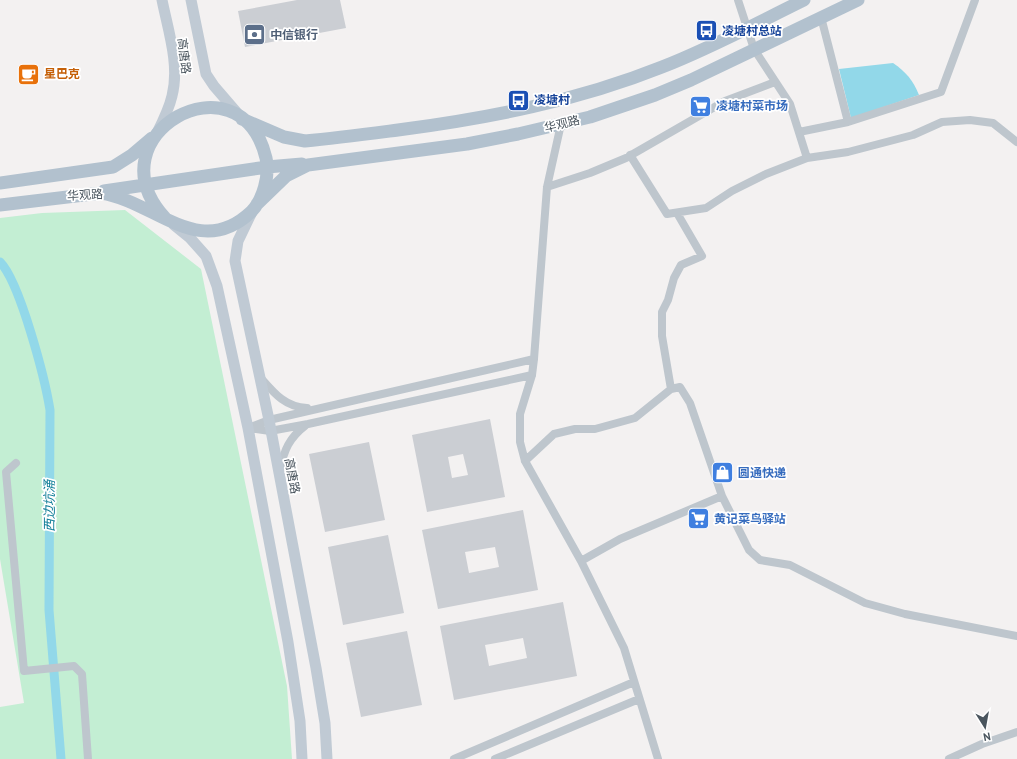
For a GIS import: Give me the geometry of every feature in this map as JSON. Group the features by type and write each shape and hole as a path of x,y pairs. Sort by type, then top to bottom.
{"main road":[{"name":"华观路","path":"0,183 113,167 132,155 166,123 180,114 198,108 215,108 228,111 242,119 284,137 305,141 496,115 557,102 664,67 747,29 804,0"},
{"name":"华观路","path":"0,205 88,193 116,195 188,229 207,232 226,228 241,221 286,176 297,169 317,163 467,144 561,124 610,110 655,95 754,50 858,0"},
{"path":"242,119 255,132 260,140 267,167 264,187 257,204"},
{"path":"155,135 149,148 146,161 146,183 155,205 165,218"},
{"path":"88,193 146,183 267,167 317,163"}],"street":[{"name":"高唐路","path":"155,135 169,106 174,82 174,60 162,0"},
{"name":"高唐路","path":"191,0 206,74 214,86 242,119"},
{"path":"738,0 754,50 790,104 807,158"},
{"path":"799,132 848,122 941,92 975,0"},
{"path":"821,17 848,122"},
{"path":"547,187 590,173 630,155 725,102 775,82"},
{"path":"630,155 667,214 706,208 752,181 807,158 848,152 914,135 942,122 970,120 993,123 1017,142"},
{"path":"561,124 547,187 534,359 532,375 520,414 520,442 525,461 581,561 624,648 658,759"},
{"name":"高唐路","path":"257,204 238,241 235,261 270,425 316,668 324,722 327,759"},
{"path":"671,389 662,336 662,312 668,300 674,278 681,266 702,256 677,213"},
{"path":"165,218 198,246 206,256 214,273 248,428 292,664 300,721 302,759"},
{"path":"270,425 316,409 534,359"},
{"path":"248,428 270,425 308,424 532,375"},
{"path":"260,377 283,401 292,406 316,409"},
{"path":"525,461 554,434 575,429 595,429 635,418 671,389 680,388 690,403 722,496 749,550 760,560 790,565 865,603 905,614 1017,636"},
{"path":"279,475 287,444 296,432 308,424"},
{"path":"16,463 6,472 24,671 73,666 82,674 88,759"},
{"path":"581,561 620,539 722,496"},
{"path":"454,759 634,682"},
{"path":"496,759 639,699"},
{"path":"949,759 982,744 1017,732"}],"green space":[{"path":"125,210 201,269 287,686 292,759 0,759 0,707 24,703 0,559 0,218 42,213"}],"water":[{"path":"893,63 909,77 919,95 851,118 839,69"}],"building":[{"path":"297,0 340,0 346,28 245,47 238,11"},
{"path":"490,419 505,497 427,512 412,435","holes":["463,454 468,475 452,478 448,457"]},
{"path":"369,442 385,520 325,532 309,454"},
{"path":"523,510 538,590 438,609 422,530","holes":["495,547 499,567 469,573 465,552"]},
{"path":"702,510 706,521 693,527 689,516"},
{"path":"388,535 404,613 343,625 328,547"},
{"path":"563,602 577,676 454,700 440,626","holes":["523,638 527,658 489,666 485,645"]},
{"path":"407,631 422,705 361,717 346,643"}],"waterway":[{"name":"西边坑涌","path":"0,262 8,273 16,289 31,332 50,410 49,610 61,759"}],"place":[{"name":"凌塘村总站","path":"707,31"},
{"name":"中信银行","path":"254,35"},
{"name":"星巴克","path":"28,74"},
{"name":"凌塘村","path":"518,100"},
{"name":"凌塘村菜市场","path":"701,106"},
{"name":"圆通快递","path":"722,473"},
{"name":"黄记菜鸟驿站","path":"698,519"}]}
